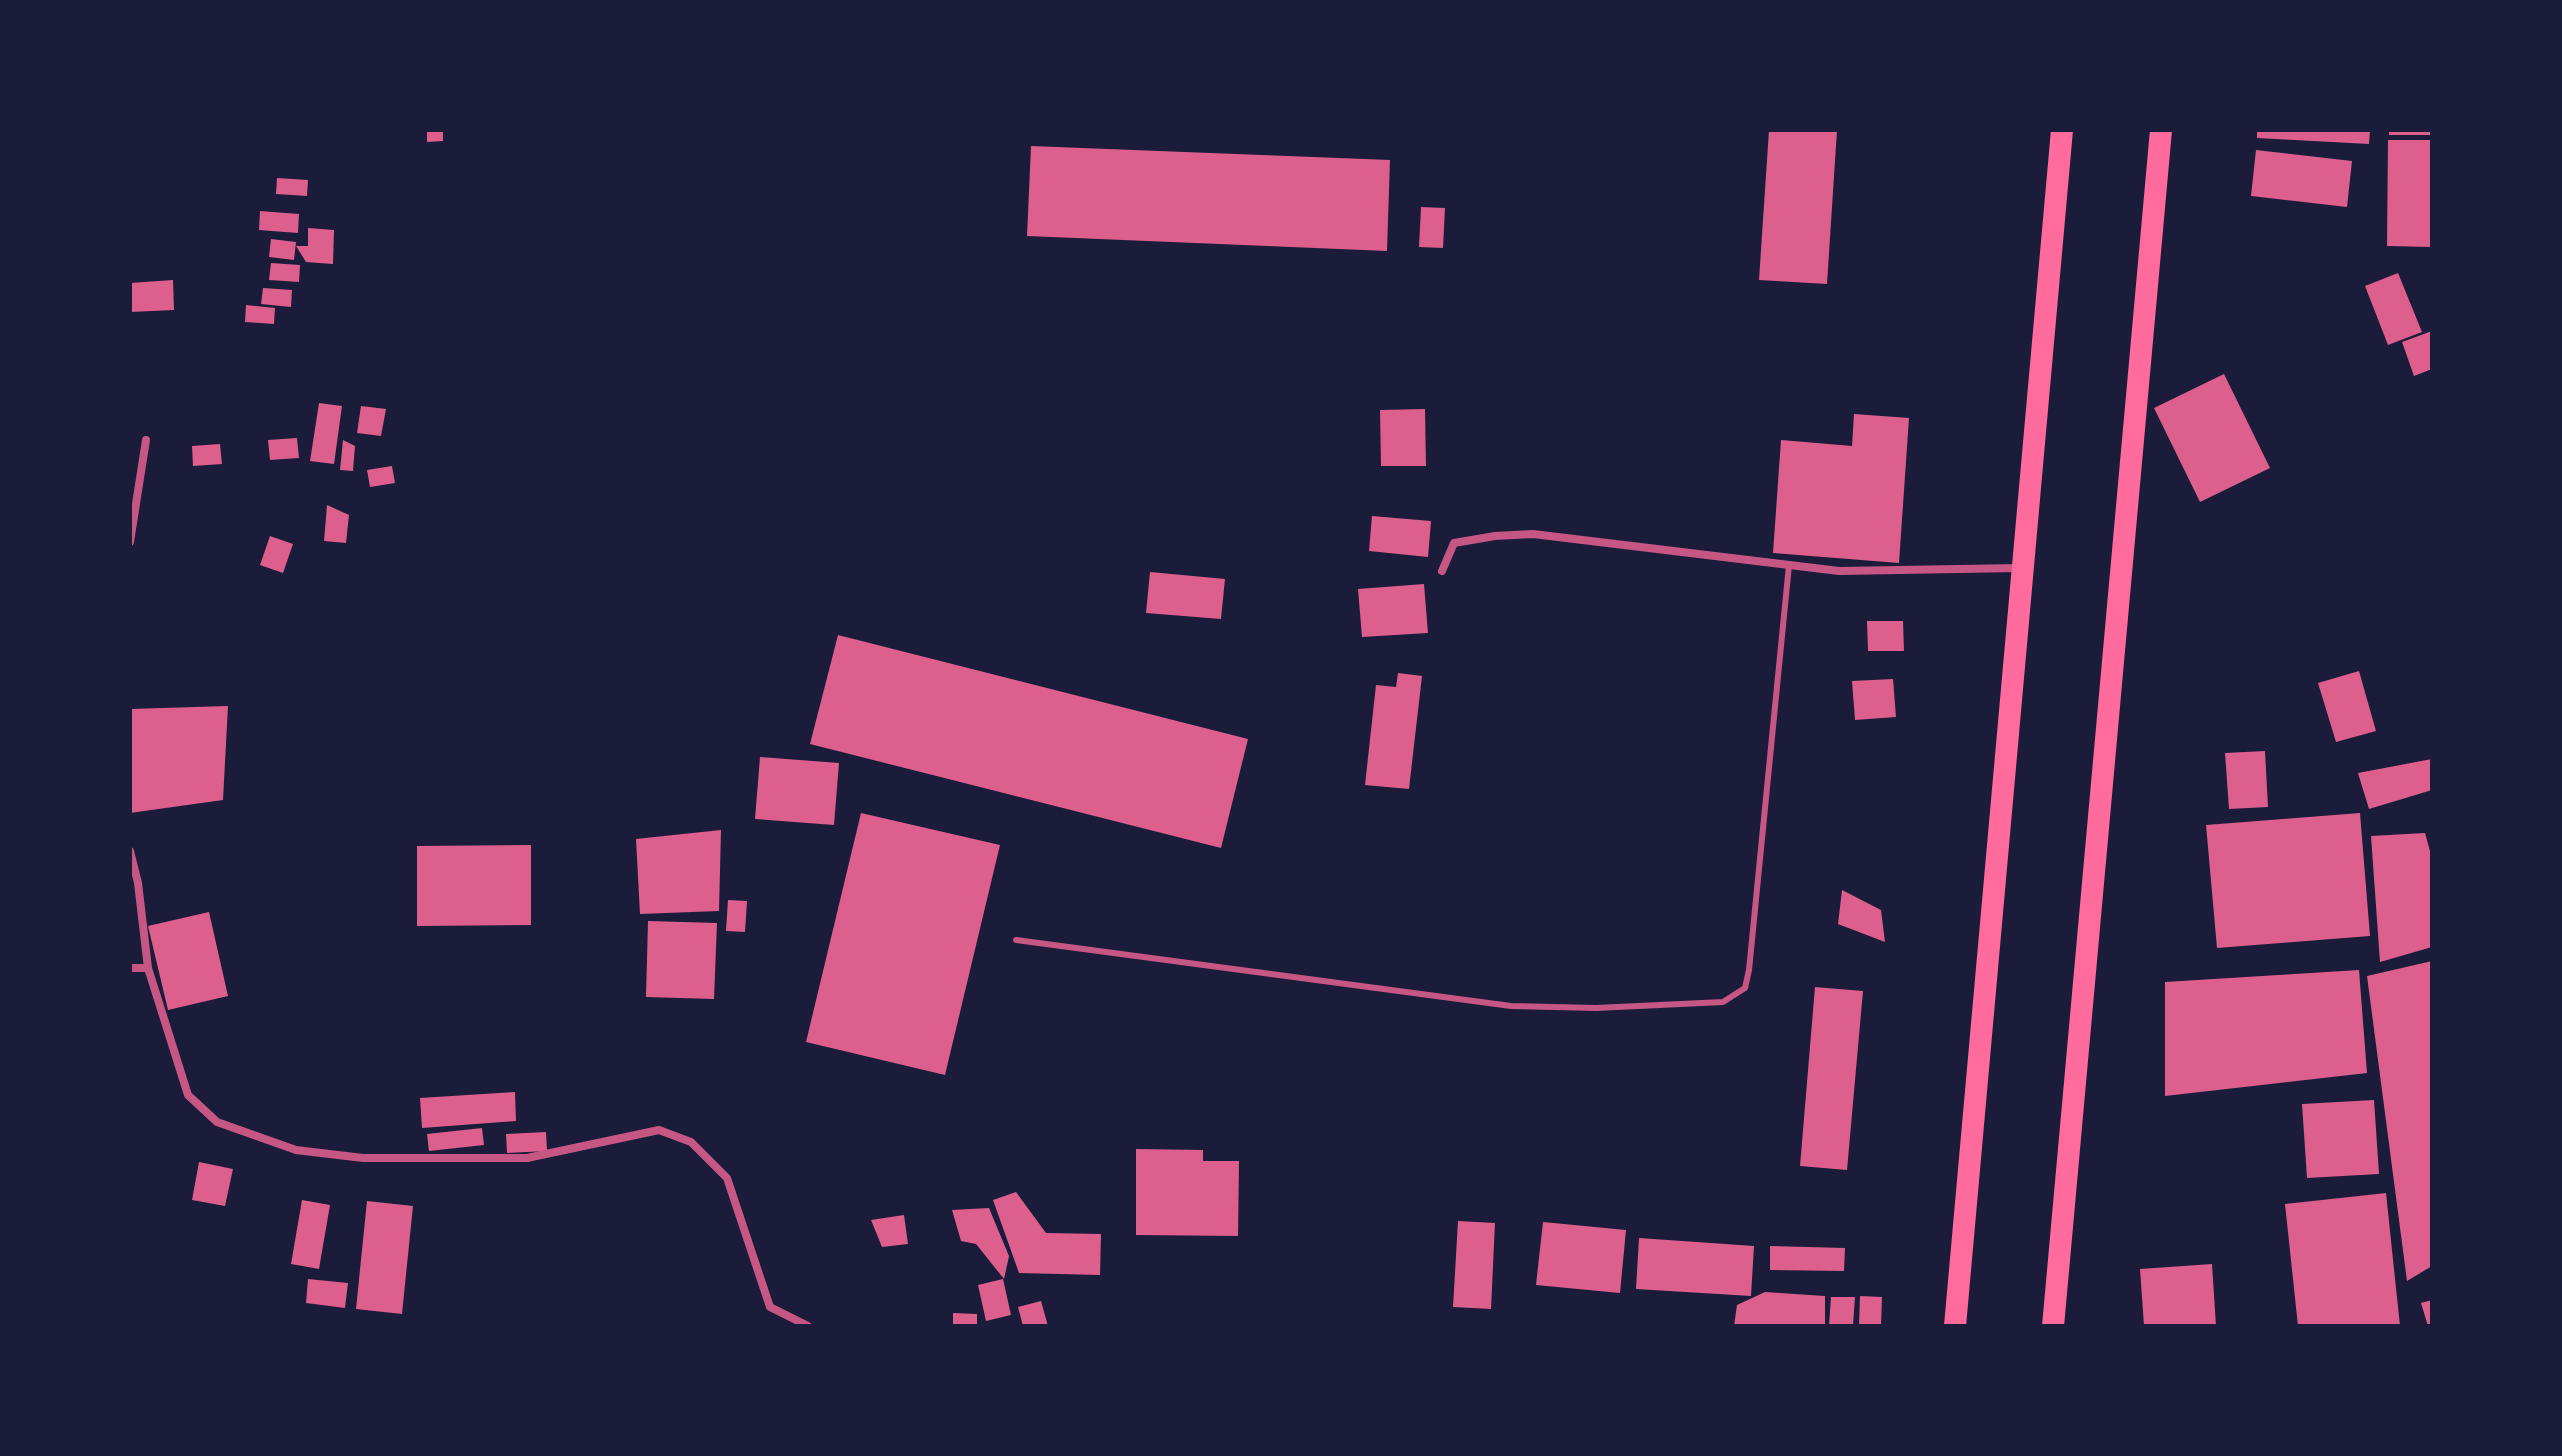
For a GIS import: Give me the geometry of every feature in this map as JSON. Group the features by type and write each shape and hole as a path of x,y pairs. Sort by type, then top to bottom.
{"highway":[{"path":"1955,1326 2062,130"},
{"path":"2053,1326 2161,130"}],"street":[{"path":"130,542 146,440"},
{"path":"1442,571 1454,543 1533,534 1839,571 2022,568"},
{"path":"130,851 138,883 148,968 188,1095 217,1122 296,1150 363,1158 527,1158 659,1130 691,1142 727,1178 770,1307 808,1326"},
{"path":"130,968 148,968"}],"lane":[{"path":"1016,940 1511,1006 1596,1008 1723,1002 1745,988 1749,970 1789,565"}],"building":[{"path":"427,130 443,130 443,141 427,142"},
{"path":"1769,130 1837,130 1827,284 1759,280"},
{"path":"2257,130 2370,130 2369,144 2257,138"},
{"path":"2389,130 2432,130 2432,135 2389,135"},
{"path":"2388,140 2432,140 2432,247 2387,246"},
{"path":"1031,146 1390,160 1387,251 1027,236"},
{"path":"2256,150 2352,161 2347,207 2251,196"},
{"path":"277,178 308,180 307,196 276,194"},
{"path":"1421,207 1445,208 1443,248 1419,247"},
{"path":"260,211 299,214 298,233 259,230"},
{"path":"308,228 334,230 333,264 306,262 296,246 308,246"},
{"path":"271,239 296,242 294,260 269,257"},
{"path":"271,263 300,265 299,282 269,280"},
{"path":"2398,273 2422,332 2388,345 2365,286"},
{"path":"173,280 174,310 130,312 130,283"},
{"path":"263,288 292,290 291,307 261,304"},
{"path":"246,305 275,308 274,324 245,322"},
{"path":"2432,331 2432,369 2414,376 2402,342"},
{"path":"2224,374 2270,468 2200,502 2154,408"},
{"path":"319,403 342,406 334,464 310,461"},
{"path":"361,406 386,409 381,436 357,433"},
{"path":"1425,409 1426,466 1381,466 1380,410"},
{"path":"1854,414 1909,418 1899,563 1773,553 1781,440 1852,446"},
{"path":"297,438 299,458 270,460 268,440"},
{"path":"343,440 355,446 353,471 340,470"},
{"path":"220,444 222,464 193,466 192,446"},
{"path":"392,466 395,483 370,487 367,470"},
{"path":"327,505 349,515 346,543 324,541"},
{"path":"1372,516 1431,521 1428,557 1369,551"},
{"path":"270,536 293,544 283,573 260,565"},
{"path":"1150,572 1225,579 1221,619 1146,613"},
{"path":"1424,584 1428,633 1362,637 1358,589"},
{"path":"1867,621 1903,621 1904,651 1868,651"},
{"path":"838,635 1248,739 1221,848 810,744"},
{"path":"2359,671 2376,731 2336,742 2318,683"},
{"path":"1398,673 1422,676 1409,789 1365,785 1376,685 1396,687"},
{"path":"1893,679 1896,717 1855,720 1852,681"},
{"path":"228,706 223,800 130,813 130,709"},
{"path":"2265,751 2268,807 2229,809 2225,753"},
{"path":"760,757 839,763 834,825 755,819"},
{"path":"2432,759 2432,790 2369,809 2358,773"},
{"path":"861,813 1000,845 945,1075 806,1042"},
{"path":"2360,813 2370,936 2217,948 2206,825"},
{"path":"721,830 719,911 640,914 636,839"},
{"path":"2425,833 2432,858 2432,947 2380,962 2371,836"},
{"path":"531,845 531,925 417,926 417,846"},
{"path":"1842,890 1881,910 1885,942 1838,924"},
{"path":"728,900 747,901 745,932 726,931"},
{"path":"209,912 228,996 168,1010 148,926"},
{"path":"648,921 717,923 714,999 646,997"},
{"path":"2432,961 2432,1266 2407,1281 2367,976"},
{"path":"2359,970 2367,1073 2165,1096 2165,982"},
{"path":"1815,987 1863,991 1847,1170 1800,1166"},
{"path":"515,1092 516,1121 422,1128 420,1098"},
{"path":"2374,1100 2379,1174 2307,1178 2302,1104"},
{"path":"482,1128 484,1145 429,1151 427,1134"},
{"path":"546,1132 547,1151 507,1153 506,1134"},
{"path":"1136,1149 1203,1150 1203,1161 1239,1161 1238,1236 1136,1235"},
{"path":"199,1162 233,1169 225,1206 192,1200"},
{"path":"1016,1192 1046,1233 1101,1234 1100,1275 1019,1273 993,1200"},
{"path":"2386,1193 2400,1326 2298,1326 2285,1204"},
{"path":"302,1200 330,1205 319,1269 291,1264"},
{"path":"367,1201 413,1206 402,1314 356,1309"},
{"path":"989,1208 1009,1256 1004,1279 976,1244 961,1241 952,1210"},
{"path":"904,1215 908,1244 882,1247 871,1220"},
{"path":"1458,1221 1495,1223 1491,1309 1453,1307"},
{"path":"1543,1222 1626,1230 1620,1293 1536,1285"},
{"path":"1639,1238 1754,1246 1751,1296 1636,1289"},
{"path":"1770,1246 1845,1248 1844,1271 1770,1270"},
{"path":"2212,1264 2216,1326 2144,1326 2140,1269"},
{"path":"308,1279 348,1283 345,1308 306,1303"},
{"path":"1003,1279 1011,1315 986,1321 978,1285"},
{"path":"1765,1292 1825,1296 1825,1326 1734,1326 1737,1305"},
{"path":"1860,1296 1882,1297 1881,1326 1859,1326"},
{"path":"1831,1297 1855,1297 1853,1326 1829,1326"},
{"path":"2432,1300 2432,1326 2428,1326 2421,1303"},
{"path":"1041,1301 1048,1326 1023,1326 1018,1307"},
{"path":"953,1313 977,1314 977,1326 953,1326"}]}
